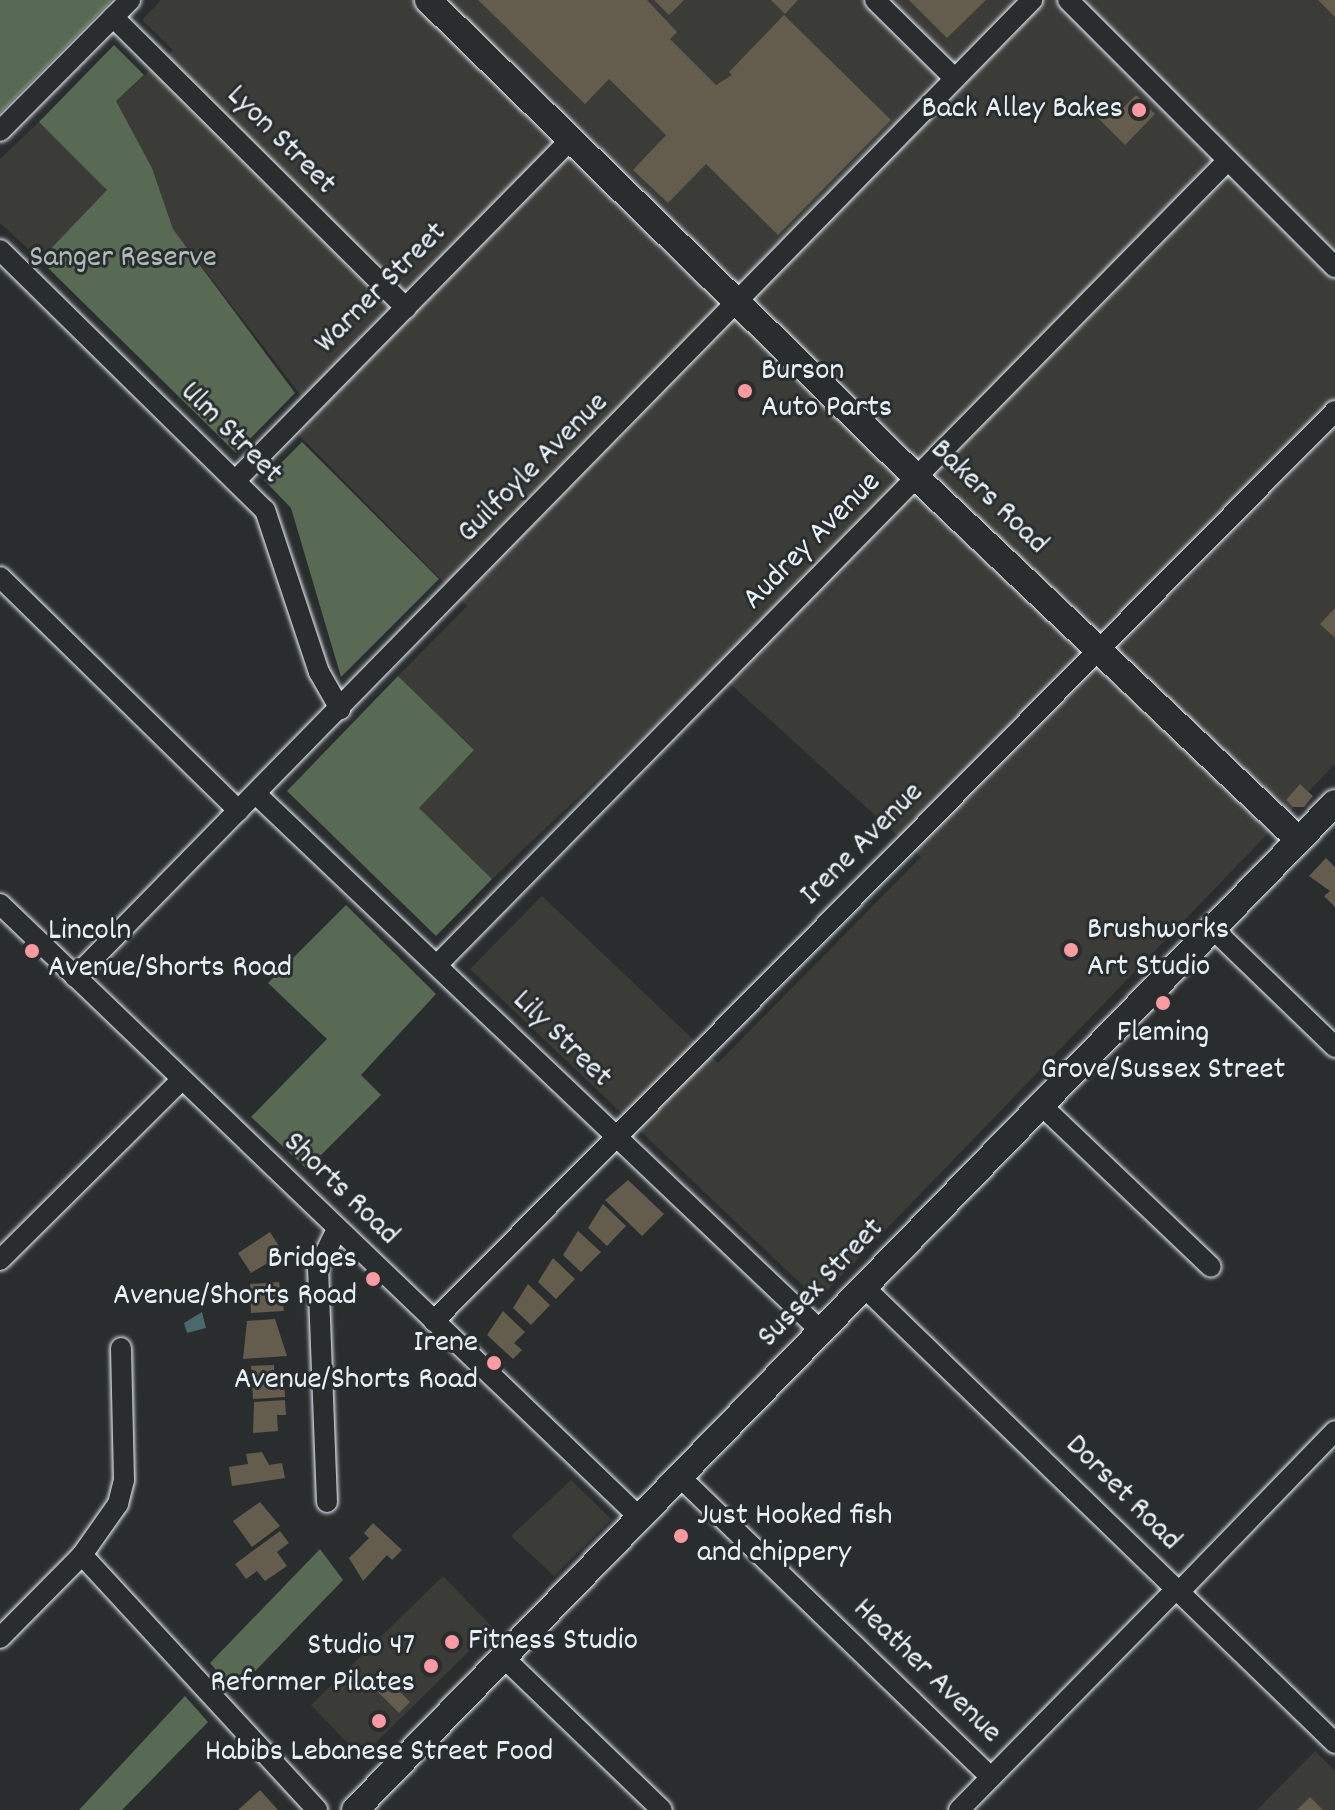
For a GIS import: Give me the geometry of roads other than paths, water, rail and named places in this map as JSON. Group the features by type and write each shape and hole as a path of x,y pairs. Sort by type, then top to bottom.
{"street":[{"path":"0,131 130,0"},
{"name":"Bakers Road","path":"428,0 917,478 1299,840"},
{"path":"875,0 955,79"},
{"name":"Guilfoyle Avenue","path":"75,977 739,304 1032,0"},
{"path":"1068,0 1335,267"},
{"name":"Lyon Street","path":"113,17 406,308"},
{"name":"Warner Street","path":"236,480 570,140"},
{"name":"Audrey Avenue","path":"438,964 1228,160"},
{"name":"Ulm Street","path":"0,250 236,480 273,522 319,672 340,709"},
{"name":"Irene Avenue","path":"434,1321 1335,411"},
{"path":"0,577 239,811"},
{"name":"Lily Street","path":"256,794 822,1332"},
{"name":"Sussex Street","path":"355,1810 1335,803"},
{"name":"Shorts Road","path":"1,906 640,1518"},
{"path":"1213,929 1335,1047"},
{"path":"0,1260 181,1080"},
{"path":"1042,1106 1211,1267"},
{"path":"327,1502 318,1268 337,1229"},
{"name":"Dorset Road","path":"865,1288 1335,1743"},
{"path":"0,1638 82,1555 106,1526 122,1494 121,1348"},
{"path":"959,1810 1335,1431"},
{"name":"Heather Avenue","path":"680,1477 991,1777"},
{"path":"82,1555 317,1810"},
{"path":"504,1658 662,1810"}],"water":[{"path":"202,1312 206,1328 187,1333 184,1323"}],"place":[{"name":"Back Alley Bakes","path":"1139,110"},
{"name":"Burson Auto Parts","path":"745,391"},
{"name":"Brushworks Art Studio","path":"1071,950"},
{"name":"Lincoln Avenue/Shorts Road","path":"32,951"},
{"name":"Fleming Grove/Sussex Street","path":"1163,1003"},
{"name":"Bridges Avenue/Shorts Road","path":"373,1279"},
{"name":"Irene Avenue/Shorts Road","path":"494,1363"},
{"name":"Just Hooked fish and chippery","path":"681,1536"},
{"name":"Fitness Studio","path":"452,1642"},
{"name":"Studio 47 Reformer Pilates","path":"431,1666"},
{"name":"Habibs Lebanese Street Food","path":"379,1721"}],"park label":[{"name":"Sanger Reserve","path":"123,259"}]}
